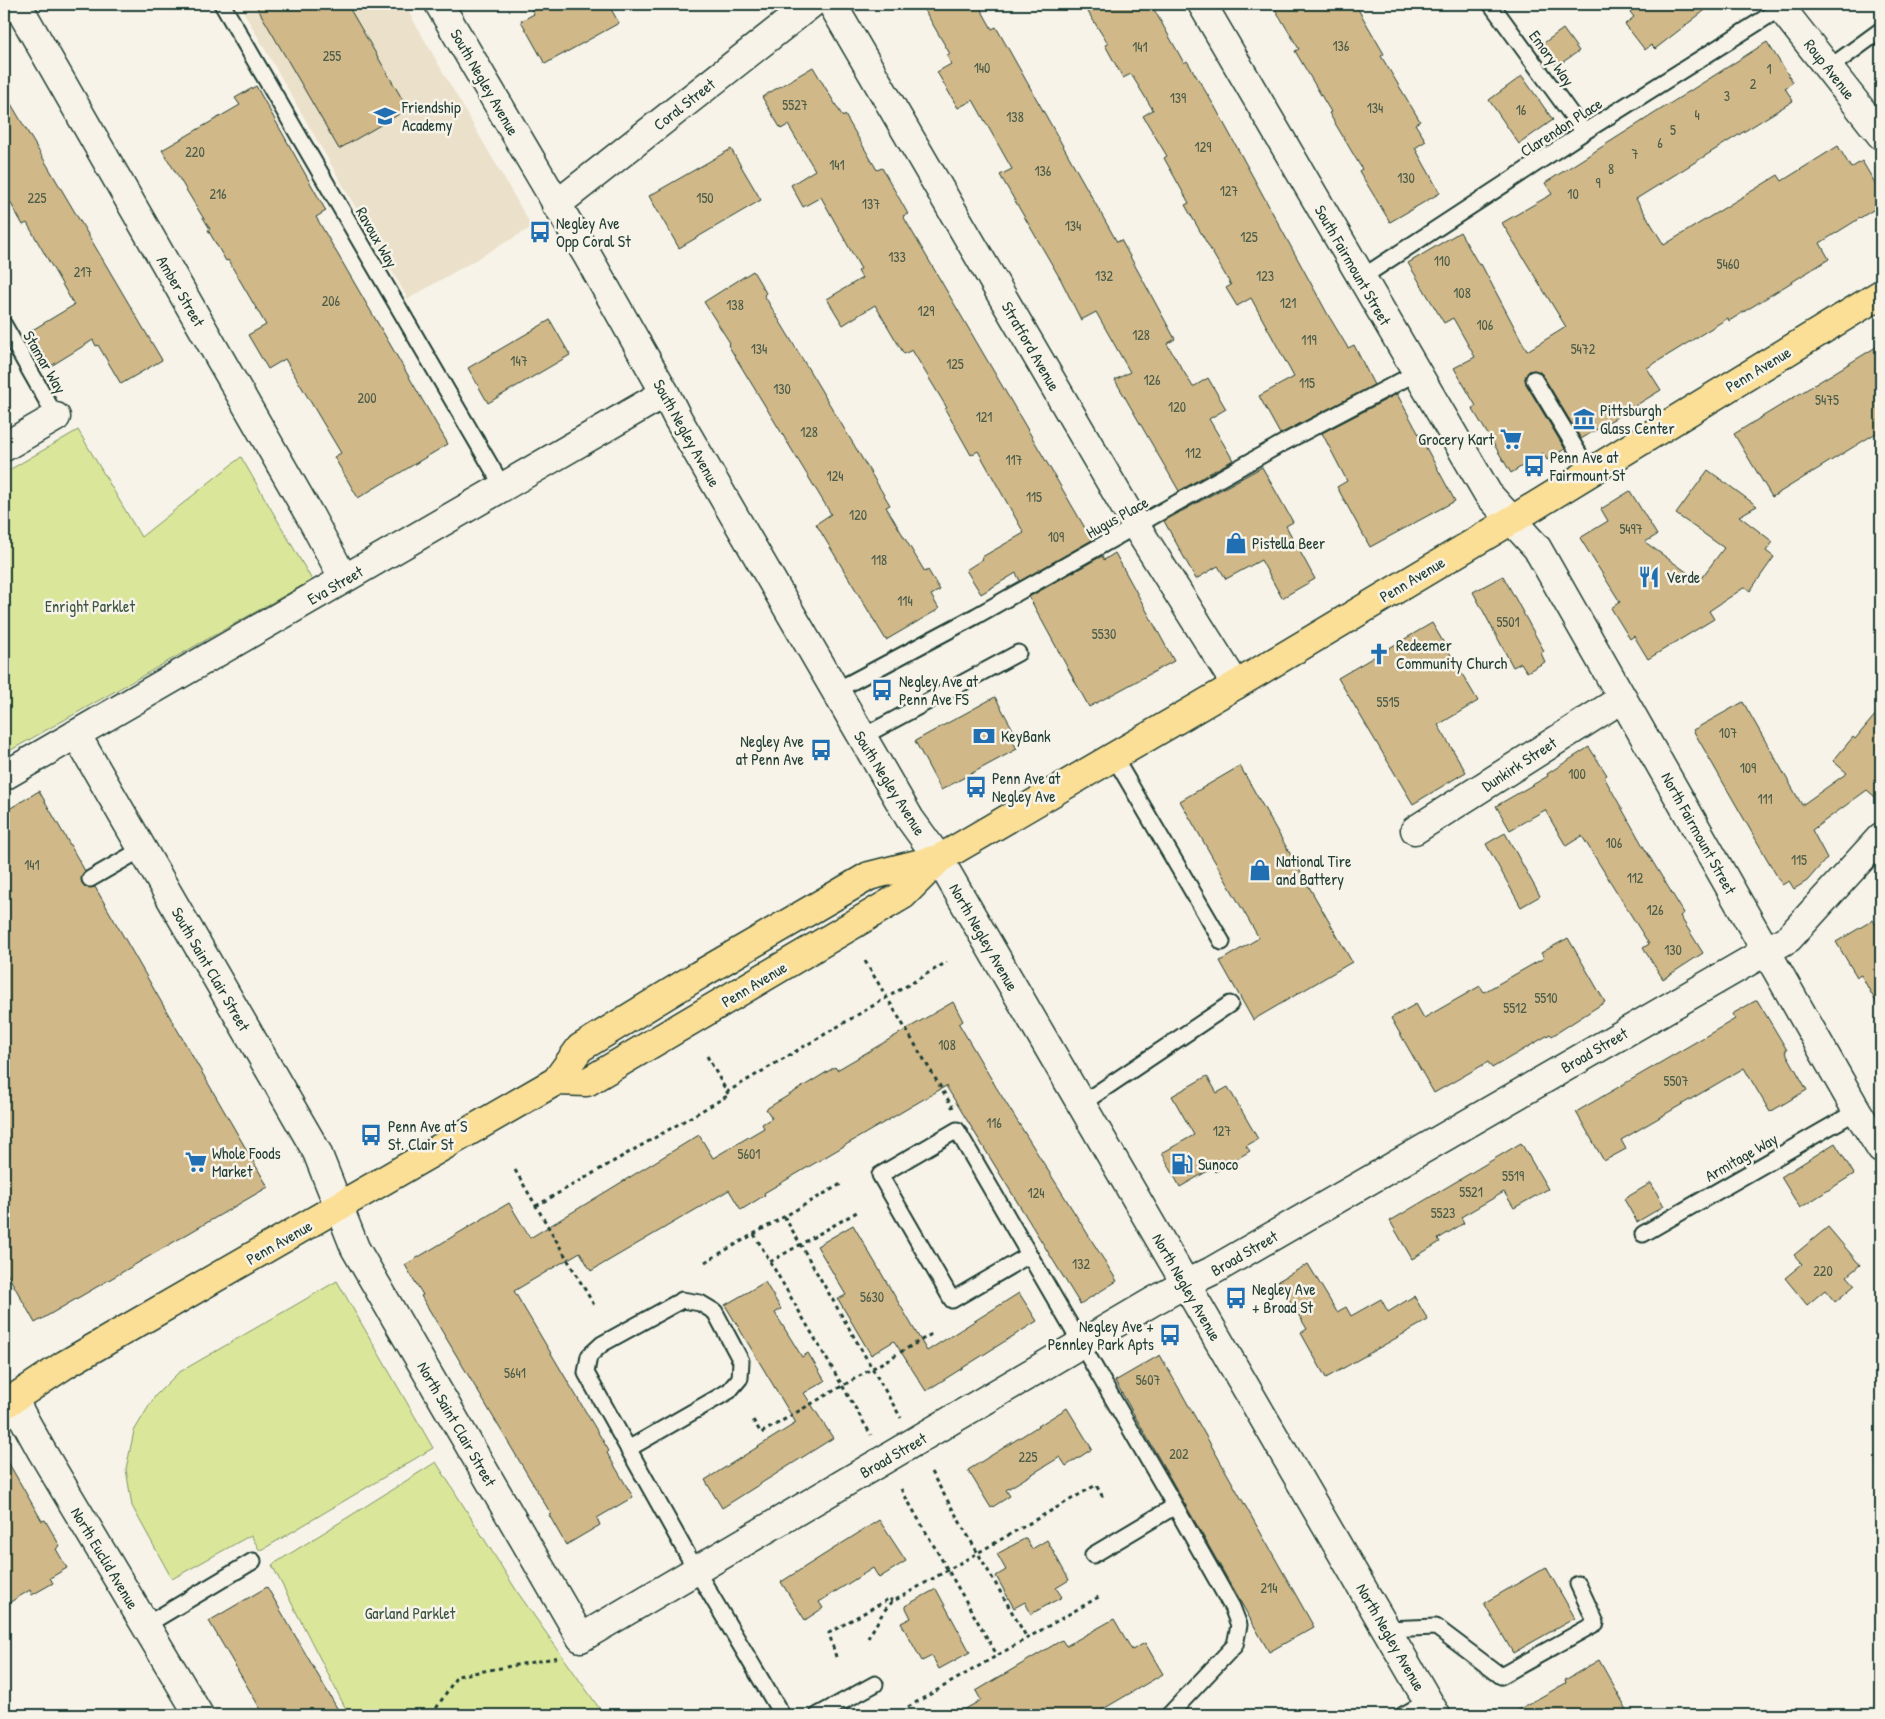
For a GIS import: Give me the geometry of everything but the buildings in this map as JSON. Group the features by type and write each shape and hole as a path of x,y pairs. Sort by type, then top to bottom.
{"main road":[{"name":"Penn Avenue","path":"7,1395 66,1364 556,1081 580,1048 699,975 869,876 939,859 1512,520 1881,294"}],"street":[{"name":"Amber Street","path":"17,4 306,508 344,579"},
{"name":"South Negley Avenue","path":"440,4 587,255 678,419 835,691 910,819 939,859"},
{"name":"Coral Street","path":"556,205 811,4"},
{"name":"Stratford Avenue","path":"832,4 1136,526 1236,685"},
{"name":"South Fairmount Street","path":"1202,4 1488,494 1512,520"},
{"name":"Roup Avenue","path":"1780,6 1881,135"},
{"name":"Eva Street","path":"4,776 665,393"},
{"path":"4,447 56,417"},
{"name":"North Fairmount Street","path":"1512,520 1537,548 1857,1111 1881,1149"},
{"name":"Dunkirk Street","path":"1415,830 1623,698"},
{"name":"South Saint Clair Street","path":"76,734 317,1152 339,1207"},
{"name":"Broad Street","path":"572,1647 696,1570 1081,1344 1185,1284 1212,1271 1789,938 1881,837"},
{"name":"North Negley Avenue","path":"939,859 1432,1708"},
{"name":"North Saint Clair Street","path":"339,1207 354,1248 572,1647"},
{"name":"North Euclid Avenue","path":"7,1395 199,1715"}],"lane":[{"name":"Ravoux Way","path":"222,4 503,487"},
{"name":"Emory Way","path":"1491,4 1584,132"},
{"name":"Clarendon Place","path":"1361,278 1780,6"},
{"path":"1828,68 1881,30"},
{"name":"Stamar Way","path":"4,325 56,417"},
{"name":"Hugus Place","path":"835,691 976,616 1283,443 1416,373"},
{"path":"1534,380 1590,472"},
{"path":"862,736 1018,653"},
{"path":"1114,757 1222,942"},
{"path":"90,879 142,850"},
{"path":"1081,1104 1230,1004"},
{"name":"Armitage Way","path":"1643,1234 1857,1111"},
{"path":"1029,1255 952,1300 880,1175 957,1130 1232,1607 1239,1625 1235,1645 1169,1715"},
{"path":"628,1449 729,1391 740,1378 741,1361 715,1312 700,1303 682,1300 602,1344 589,1356 586,1373 628,1449 696,1570 782,1715"},
{"path":"1093,1555 1175,1506"},
{"path":"146,1625 252,1561"},
{"path":"1386,1629 1436,1626 1501,1676 1596,1623 1578,1584"},
{"path":"818,1715 874,1684"},
{"path":"1403,1715 1432,1708"}],"path":[{"path":"865,961 953,1108"},
{"path":"727,1092 947,962"},
{"path":"536,1206 729,1095 707,1056"},
{"path":"515,1170 594,1305"},
{"path":"705,1262 841,1184"},
{"path":"770,1262 857,1212"},
{"path":"784,1216 901,1418"},
{"path":"754,1234 871,1435"},
{"path":"753,1420 761,1433 930,1335 929,1333"},
{"path":"931,1472 1027,1638"},
{"path":"868,1638 884,1611 892,1602 1096,1485 1104,1499"},
{"path":"901,1489 998,1655"},
{"path":"908,1707 1102,1595"},
{"path":"836,1657 829,1633 890,1598 892,1602"},
{"path":"432,1715 457,1676 572,1647"},
{"path":"903,1710 907,1715"}],"shaded area":[{"name":"Friendship Academy","path":"239,4 404,4 532,227 408,299"}],"green space":[{"name":"Enright Parklet","path":"78,430 141,537 241,457 312,580 4,754 4,473"},
{"path":"337,1281 433,1448 260,1551 251,1535 172,1579 132,1506 126,1469 134,1431 155,1396 178,1373"},
{"name":"Garland Parklet","path":"436,1462 518,1593 604,1715 349,1715 272,1565"}],"place":[{"name":"Friendship Academy","path":"385,116"},
{"name":"Negley Ave Opp Coral St","path":"540,232"},
{"name":"Pittsburgh Glass Center","path":"1584,419"},
{"name":"Grocery Kart","path":"1511,439"},
{"name":"Penn Ave at Fairmount St","path":"1534,466"},
{"name":"Pistella Beer","path":"1236,543"},
{"name":"Verde","path":"1649,577"},
{"name":"Redeemer Community Church","path":"1379,654"},
{"name":"Negley Ave at Penn Ave FS","path":"882,690"},
{"name":"KeyBank","path":"984,736"},
{"name":"Negley Ave at Penn Ave","path":"821,750"},
{"name":"Penn Ave at Negley Ave","path":"976,787"},
{"name":"National Tire and Battery","path":"1260,870"},
{"name":"Penn Ave at S St. Clair St","path":"371,1135"},
{"name":"Whole Foods Market","path":"196,1162"},
{"name":"Sunoco","path":"1182,1164"},
{"name":"Negley Ave + Broad St","path":"1236,1298"},
{"name":"Negley Ave + Pennley Park Apts","path":"1170,1335"}]}
